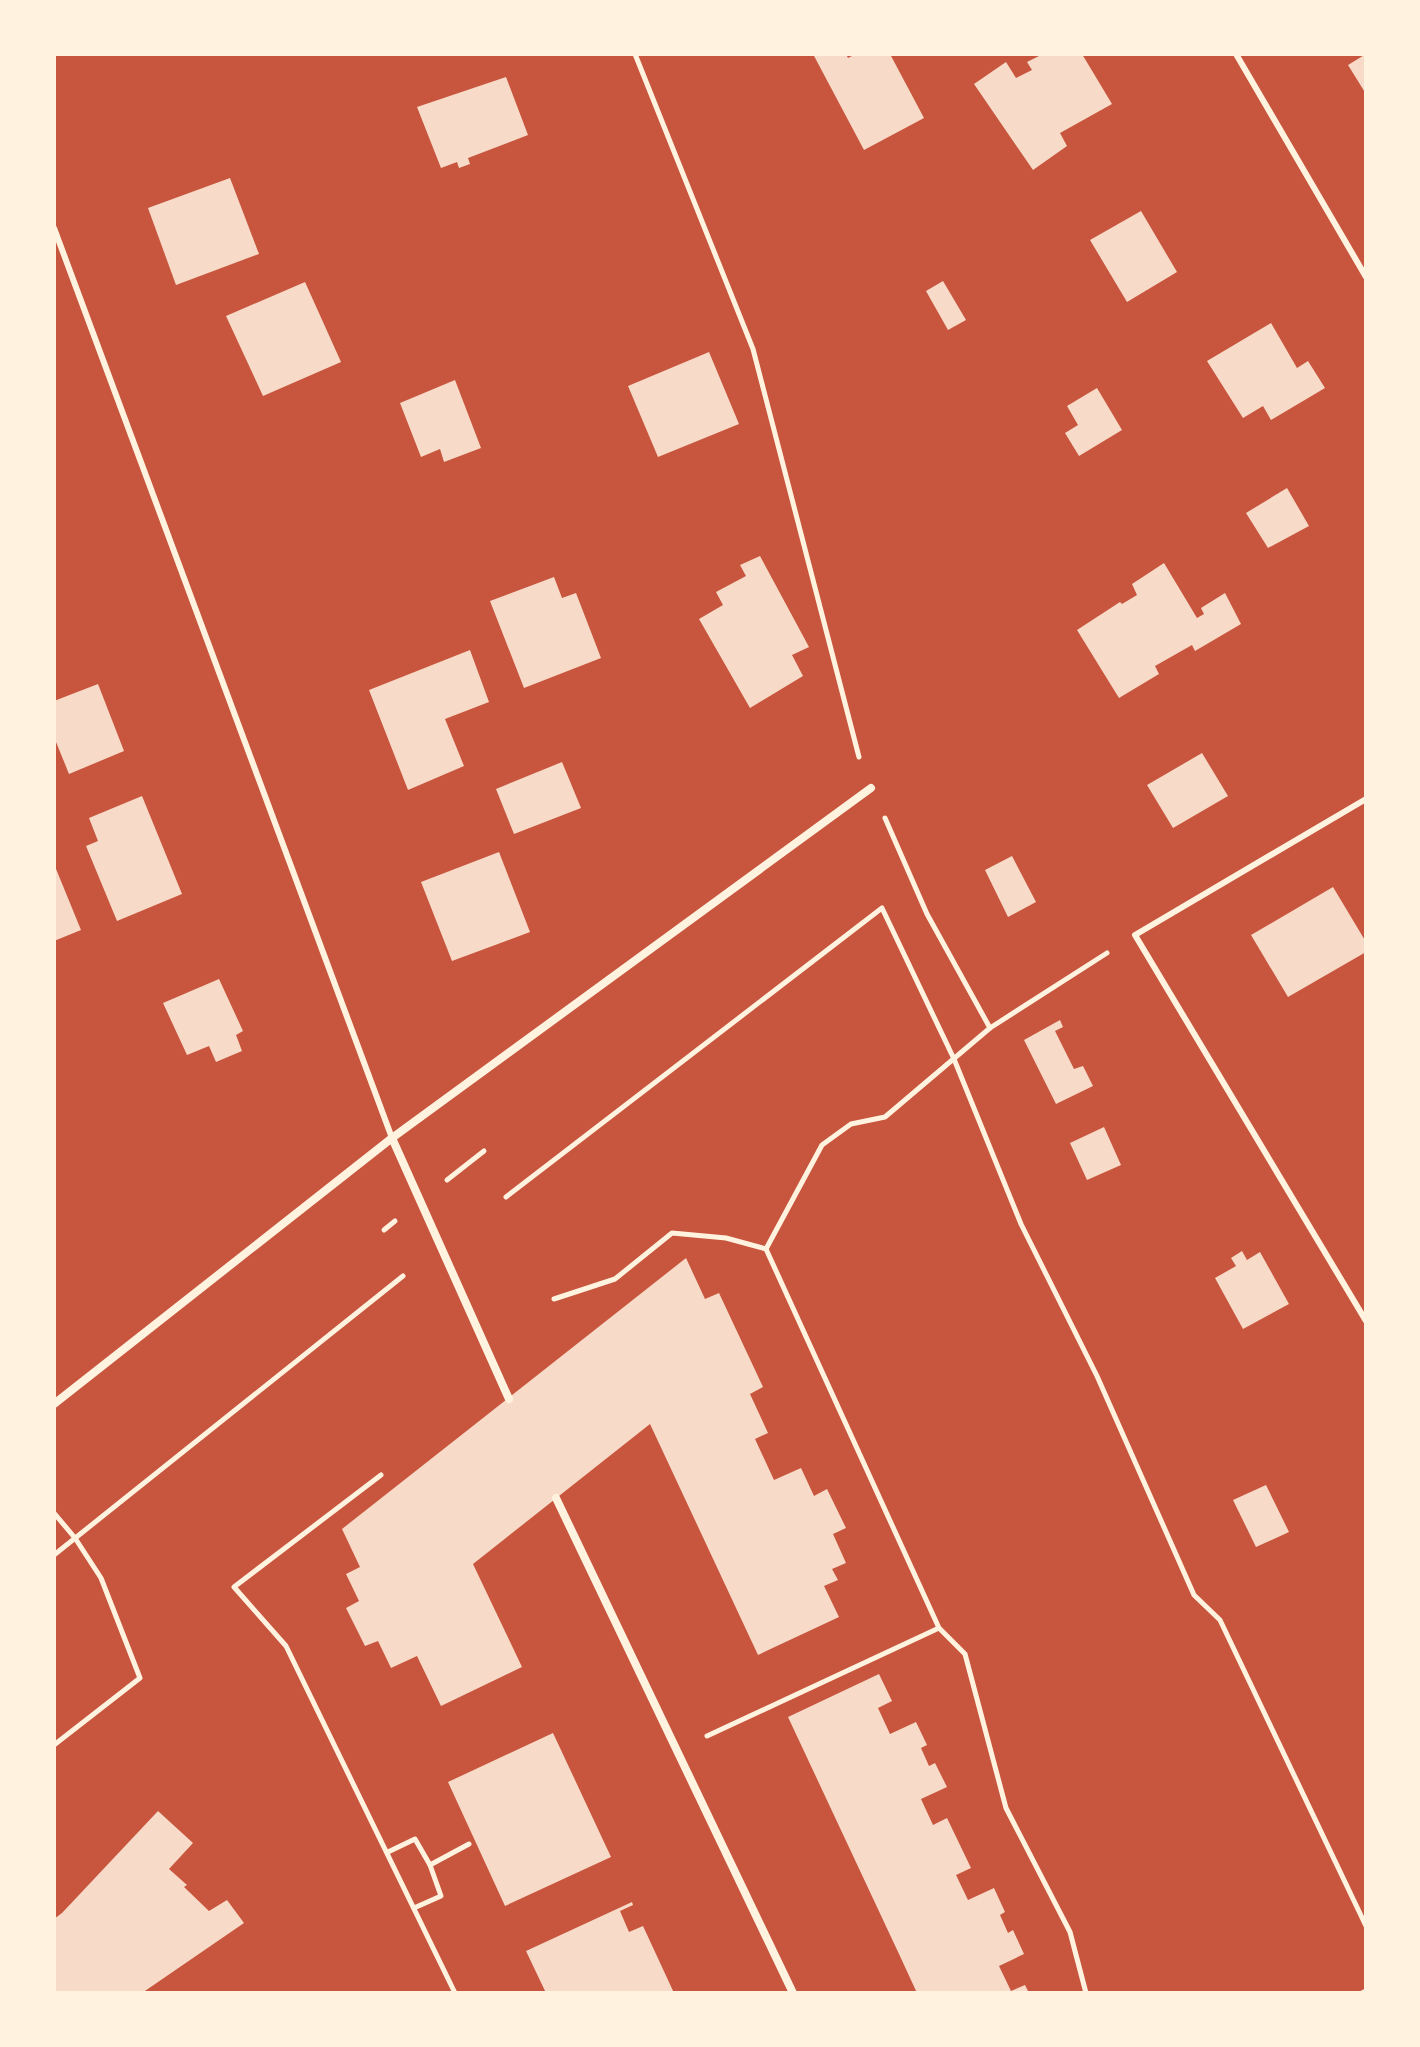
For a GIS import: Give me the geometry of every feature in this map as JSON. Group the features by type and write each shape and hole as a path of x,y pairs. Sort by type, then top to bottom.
{"street":[{"path":"54,1404 392,1138 871,788"},
{"path":"392,1138 509,1399"},
{"path":"556,1498 793,1993"}],"lane":[{"path":"1236,54 1366,277"},
{"path":"54,228 392,1138"},
{"path":"1366,799 1135,935 1366,1321"}],"path":[{"path":"635,54 753,349 854,742 927,914 990,1028"},
{"path":"506,1197 882,908 954,1059 1021,1224 1097,1376 1194,1595 1220,1620 1366,1926"},
{"path":"766,1249 822,1145 851,1124 885,1117 990,1028 1135,935"},
{"path":"554,1299 615,1279 672,1233 726,1238 766,1249"},
{"path":"766,1249 939,1628 965,1654 1006,1808 1070,1932 1086,1993"},
{"path":"54,1555 403,1276"},
{"path":"381,1475 234,1587 286,1646 455,1993"},
{"path":"54,1513 101,1578 140,1678 54,1745"},
{"path":"677,1749 939,1628"},
{"path":"388,1852 415,1839 430,1865 441,1896 414,1908"},
{"path":"430,1865 469,1844"}],"building":[{"path":"813,54 846,54 848,58 856,54 890,54 924,118 864,150"},
{"path":"1043,54 1082,54 1112,104 1060,133 1067,146 1033,170 974,84 1006,62 1016,78 1032,70 1027,62"},
{"path":"1366,54 1366,94 1348,65"},
{"path":"506,77 528,135 468,158 470,164 459,168 457,162 441,168 417,107"},
{"path":"230,178 259,254 176,285 148,208"},
{"path":"1141,211 1177,272 1127,302 1090,240"},
{"path":"943,281 966,320 948,330 926,291"},
{"path":"305,282 341,362 263,396 226,316"},
{"path":"1271,323 1297,368 1308,361 1325,388 1271,420 1263,406 1243,418 1207,361"},
{"path":"709,352 739,424 658,457 628,386"},
{"path":"455,380 481,448 444,462 440,449 421,457 400,403"},
{"path":"1097,388 1122,430 1079,456 1065,433 1078,425 1067,406"},
{"path":"1287,488 1309,526 1268,548 1246,513"},
{"path":"760,556 809,647 792,655 803,676 750,708 699,619 723,605 716,592 746,576 740,565"},
{"path":"1164,563 1197,618 1204,614 1201,608 1225,593 1241,624 1195,651 1192,645 1155,666 1159,674 1119,698 1077,630 1120,602 1122,604 1137,595 1132,584"},
{"path":"554,577 562,598 576,593 601,658 524,688 490,601"},
{"path":"470,650 489,702 445,719 464,766 408,790 369,690"},
{"path":"98,684 124,751 69,774 54,737 54,701"},
{"path":"1202,753 1228,796 1173,828 1147,785"},
{"path":"562,762 581,808 514,834 496,789"},
{"path":"142,796 182,894 117,921 86,846 98,841 89,818"},
{"path":"499,852 530,932 452,961 421,882"},
{"path":"1012,856 1036,902 1008,917 985,870"},
{"path":"54,864 81,930 54,941"},
{"path":"1333,887 1366,942 1366,952 1288,997 1251,935"},
{"path":"219,979 243,1031 236,1035 242,1051 216,1062 209,1046 187,1055 163,1003"},
{"path":"1060,1020 1063,1027 1055,1031 1074,1069 1083,1066 1093,1086 1056,1104 1024,1040"},
{"path":"1104,1127 1121,1165 1087,1180 1070,1143"},
{"path":"1242,1251 1247,1260 1260,1252 1289,1304 1243,1329 1215,1278 1236,1266 1231,1258"},
{"path":"686,1258 705,1299 719,1293 763,1387 750,1394 768,1433 755,1439 774,1480 801,1468 814,1496 827,1489 846,1528 833,1534 846,1563 832,1569 838,1580 824,1586 839,1617 758,1655 650,1424 473,1564 522,1667 441,1706 417,1656 391,1668 378,1641 365,1646 346,1608 359,1601 346,1574 360,1567 342,1529"},
{"path":"1266,1485 1289,1532 1256,1547 1233,1500"},
{"path":"879,1674 892,1701 878,1708 890,1734 916,1722 927,1745 921,1748 929,1766 935,1763 947,1787 921,1799 933,1825 947,1818 971,1868 956,1875 968,1900 994,1888 1005,1912 1000,1915 1008,1933 1013,1930 1024,1954 999,1966 1011,1991 1025,1985 1029,1993 917,1993 788,1717"},
{"path":"553,1733 611,1857 505,1906 448,1782"},
{"path":"158,1811 193,1843 169,1869 209,1911 227,1900 244,1923 142,1993 54,1993 54,1919"},
{"path":"632,1902 633,1905 620,1911 629,1932 643,1926 674,1993 546,1993 526,1951"}]}
